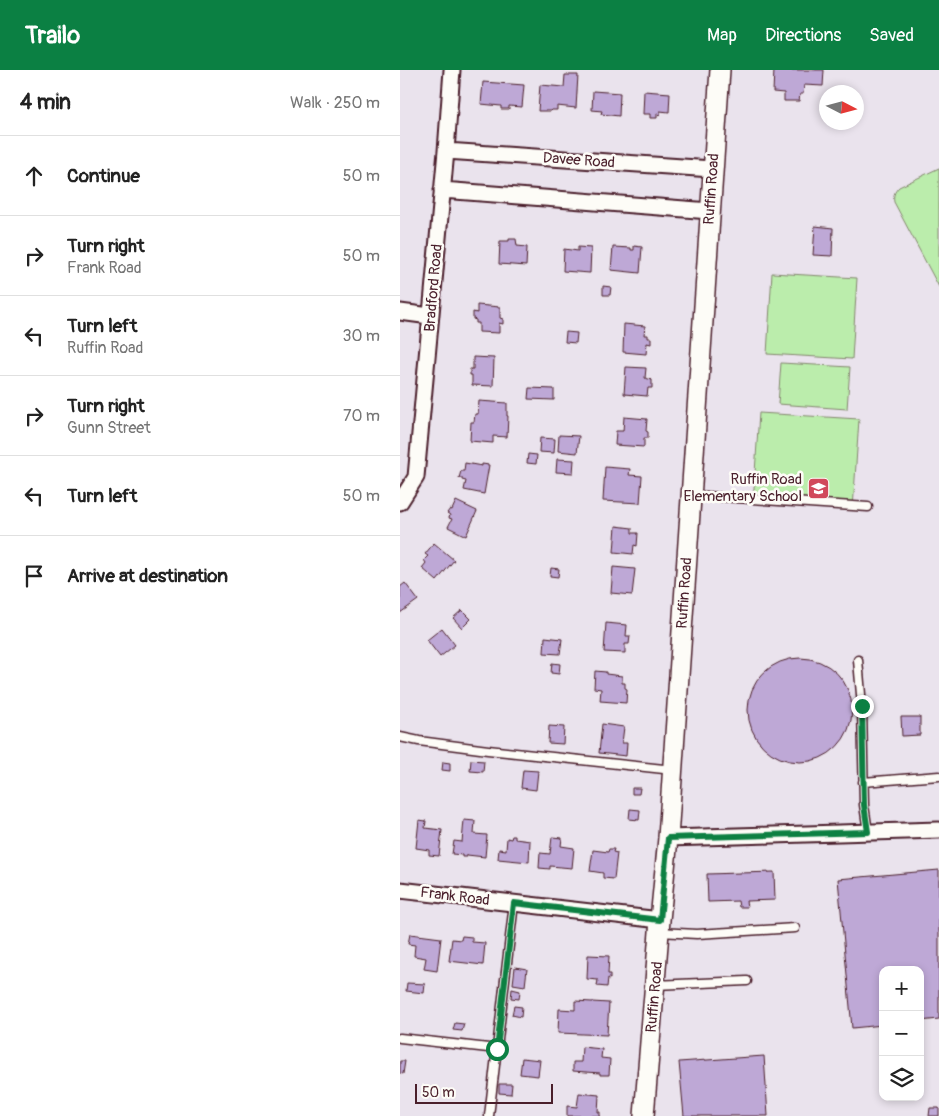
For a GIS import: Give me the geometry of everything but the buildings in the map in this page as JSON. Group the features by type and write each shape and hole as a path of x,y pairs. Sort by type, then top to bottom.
{"street":[{"name":"Bradford Road","path":"400,502 416,478 452,70"},
{"name":"Ruffin Road","path":"644,1116 673,770 720,70"},
{"name":"Davee Road","path":"446,151 712,169"},
{"path":"442,190 710,211"},
{"path":"400,312 430,316"},
{"path":"668,838 939,830"},
{"name":"Frank Road","path":"400,890 514,903 660,926"}],"lane":[{"path":"691,495 868,507"},
{"path":"858,660 862,706 864,805 868,832"},
{"path":"400,737 488,750 673,770"},
{"path":"863,782 939,776"},
{"path":"490,1116 514,903"},
{"path":"660,926 697,934 794,928"},
{"path":"655,985 746,981"},
{"path":"400,1038 497,1049"}],"green space":[{"path":"939,168 939,287 894,202 894,198 895,192 899,187"},
{"path":"772,273 857,278 852,359 767,354"},
{"path":"781,363 850,367 847,409 778,404"},
{"path":"759,413 859,419 853,509 753,503"}],"place":[{"name":"Ruffin Road Elementary School","path":"818,488"}],"route":[{"path":"497,1049 514,903 660,920 668,838 868,832 864,805 862,706"}]}
